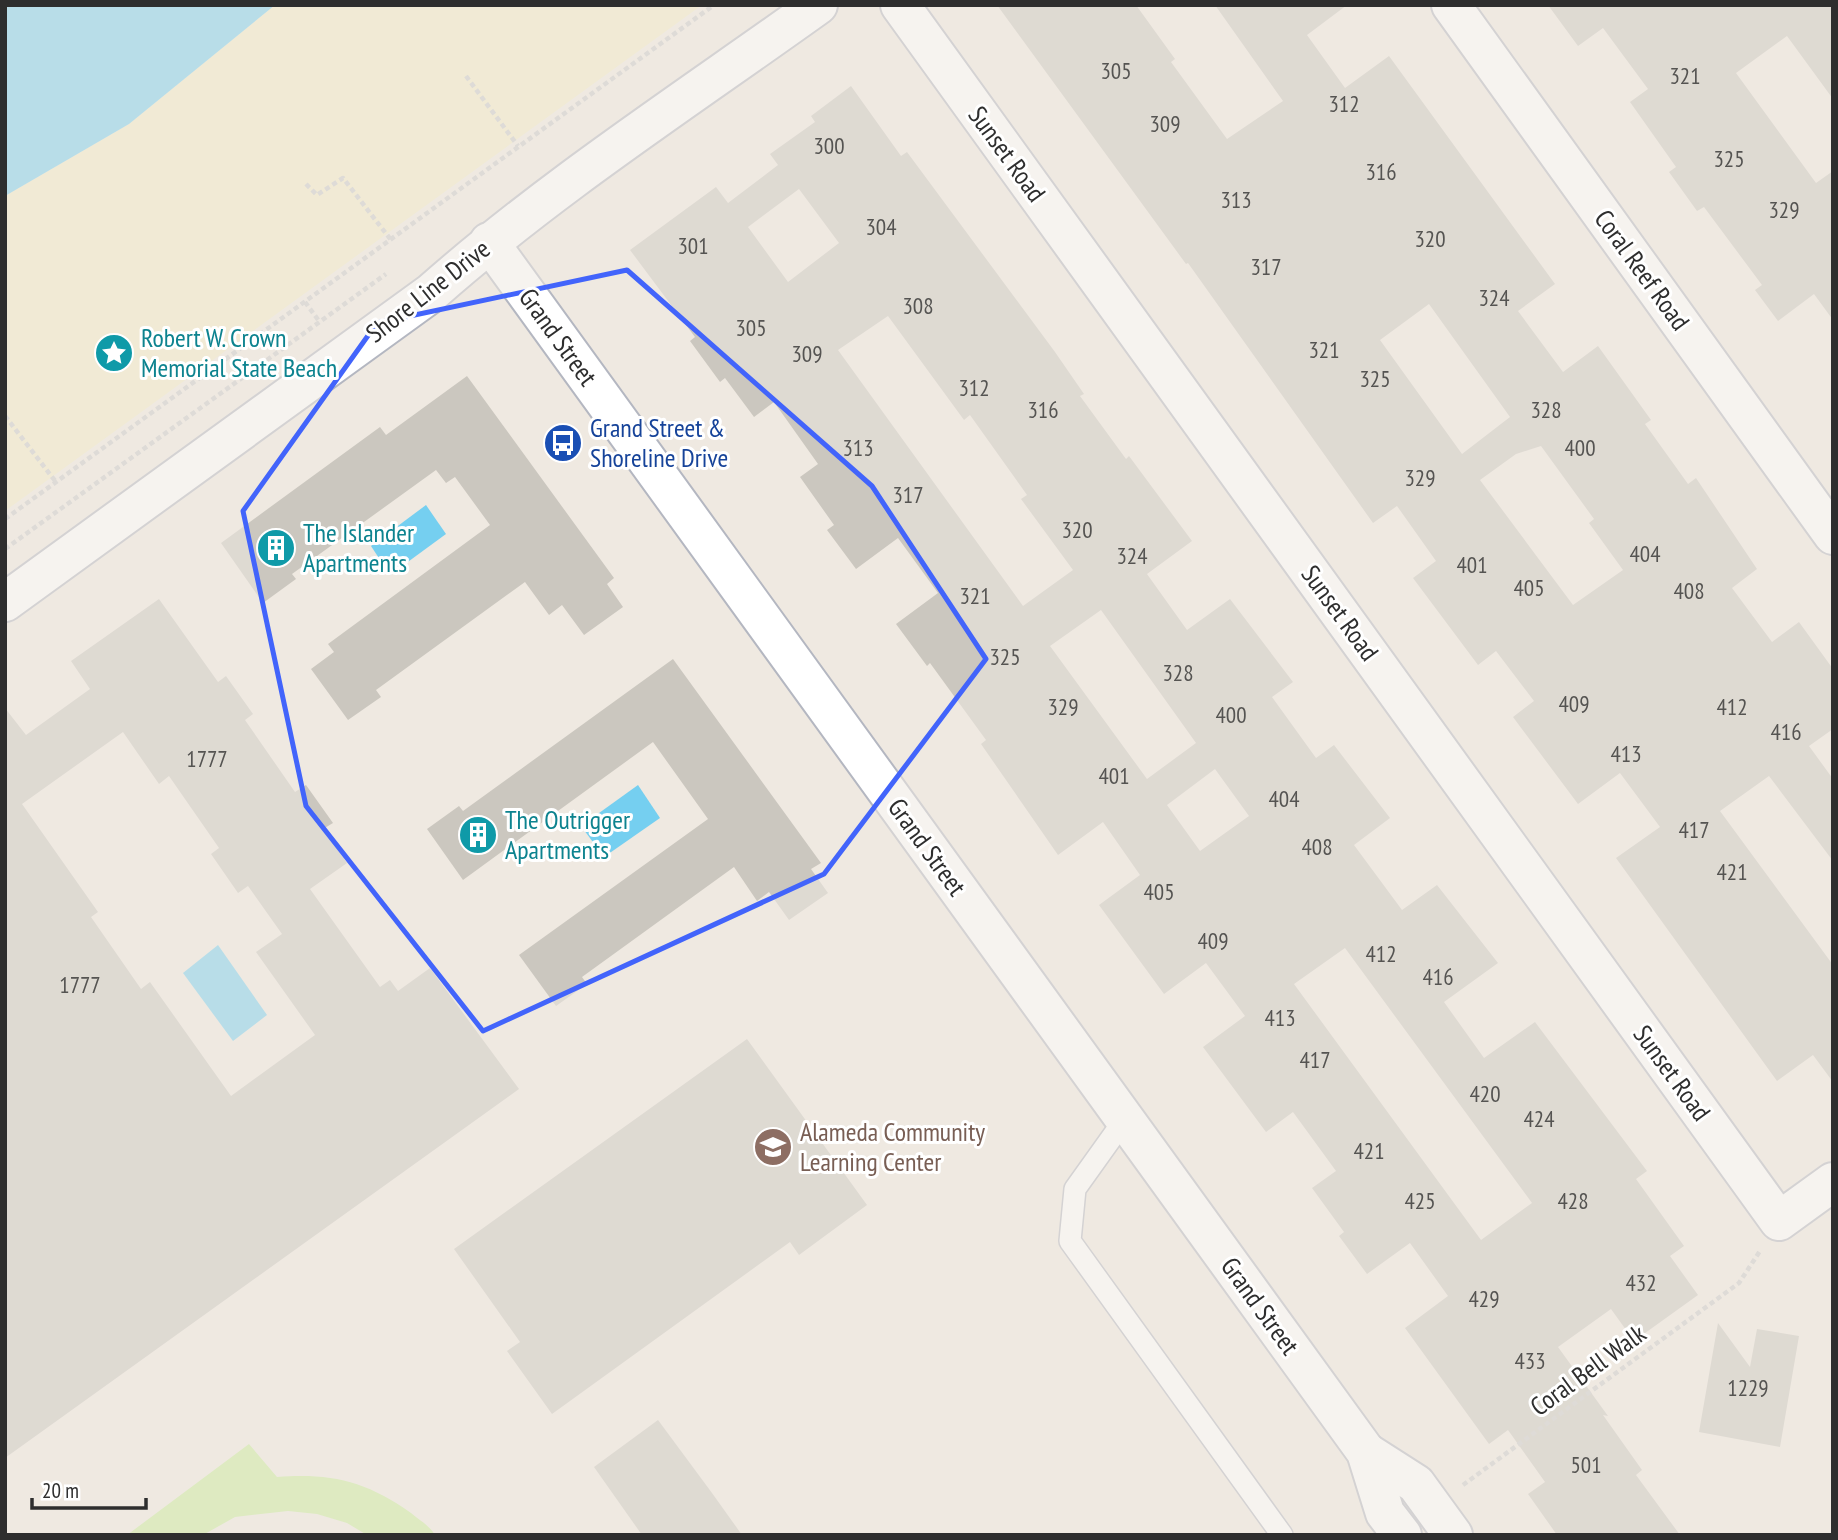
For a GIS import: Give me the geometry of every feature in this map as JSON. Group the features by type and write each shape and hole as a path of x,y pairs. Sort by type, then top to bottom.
{"street":[{"name":"Shore Line Drive","path":"5,602 431,293 489,242 818,5"},
{"name":"Sunset Road","path":"900,5 1779,1222"},
{"name":"Coral Reef Road","path":"1451,5 1833,535"},
{"name":"Grand Street","path":"489,242 1366,1452 1385,1513 1402,1535"},
{"path":"1779,1222 1833,1182"},
{"name":"Grand Street","path":"1366,1452 1416,1484 1443,1521"}],"lane":[{"path":"1125,1119 1075,1189 1070,1241 1282,1535"}],"path":[{"path":"5,519 715,5"},
{"path":"466,76 518,146"},
{"path":"306,184 317,195 343,178 391,240"},
{"name":"Shore Line Drive","path":"5,548 395,267"},
{"path":"305,302 319,322"},
{"path":"5,415 56,482"},
{"name":"Coral Bell Walk","path":"1443,1521 1739,1283 1779,1222"}],"highlighted area":[{"path":"627,270 872,486 986,659 824,874 483,1031 306,806 243,511 377,323"}],"sand":[{"name":"Robert W. Crown Memorial State Beach","path":"275,5 702,5 5,511 5,196 129,124"}],"green space":[{"path":"249,1444 277,1477 314,1476 363,1486 395,1502 427,1525 435,1535 367,1535 347,1523 317,1514 288,1511 235,1517 203,1535 127,1535"}],"water":[{"path":"5,5 275,5 129,124 5,196"},
{"path":"426,505 446,534 390,575 371,546"},
{"path":"638,785 660,818 604,857 581,826"},
{"path":"218,945 267,1015 233,1041 183,973"}],"building":[{"path":"997,5 1136,5 1175,59 1171,62 1227,139 1283,101 1215,5 1347,5 1307,35 1345,88 1389,56 1555,284 1518,311 1563,372 1598,346 1651,420 1645,424 1688,484 1696,478 1757,569 1732,588 1772,642 1799,622 1833,669 1833,729 1809,746 1833,779 1833,861 1769,776 1720,811 1833,965 1833,1082 1813,1055 1777,1081 1616,858 1660,827 1620,773 1578,804 1513,717 1534,701 1496,651 1478,665 1413,578 1436,561 1397,506 1373,523 1188,263 1186,264","holes":["1429,304 1510,417 1462,454 1380,340","1541,446 1594,519 1589,523 1623,570 1573,605 1480,480 1516,454"]},
{"path":"1548,5 1833,5 1833,99 1787,36 1736,73 1816,183 1833,171 1833,320 1814,294 1778,321 1755,290 1762,285 1704,207 1697,211 1669,172 1676,167 1630,102 1648,89 1603,28 1578,46"},
{"path":"851,86 901,156 907,152 1055,352 1084,394 1080,396 1126,459 1129,456 1192,541 1147,574 1187,630 1230,599 1293,682 1272,697 1316,758 1334,745 1390,818 1354,845 1402,910 1437,885 1498,963 1444,1002 1484,1058 1535,1022 1647,1171 1636,1179 1684,1246 1670,1256 1698,1295 1634,1341 1611,1309 1558,1347 1608,1416 1603,1415 1642,1470 1636,1475 1680,1535 1557,1535 1528,1494 1545,1482 1508,1430 1489,1444 1405,1328 1448,1296 1410,1243 1367,1274 1339,1236 1344,1232 1312,1188 1336,1171 1293,1112 1266,1132 1203,1047 1245,1016 1206,963 1164,994 1099,905 1140,875 1103,822 1058,855 981,744 986,740 930,663 927,666 896,624 938,593 898,538 856,569 827,530 834,525 800,477 818,464 774,402 754,417 725,378 720,382 690,341 695,337 630,250 716,187 728,203 778,165 770,154 815,122 811,116","holes":["799,189 839,243 788,282 748,227","888,316 964,420 970,415 1027,495 1021,499 1073,570 1023,606 838,350","1101,610 1196,743 1147,779 1050,646","1215,769 1249,816 1200,851 1167,805","1345,948 1532,1203 1481,1240 1294,984"]},
{"name":"The Islander Apartments","path":"467,376 614,578 607,584 623,607 584,635 562,605 549,615 525,582 376,690 381,697 348,720 311,669 334,652 328,644 490,525 455,477 446,483 436,470 292,574 296,579 263,603 221,543 380,427 386,435"},
{"path":"159,599 218,682 226,676 253,714 245,720 295,792 306,785 333,823 323,829 347,863 310,889 380,987 390,980 398,991 430,968 519,1089 5,1458 5,708 26,735 90,689 71,661","holes":["123,732 159,784 169,776 219,848 211,854 238,893 248,886 282,934 256,952 315,1035 231,1096 150,982 141,989 91,917 98,912 22,804"]},
{"name":"The Outrigger Apartments","path":"673,659 821,863 811,869 828,893 789,920 769,892 757,901 734,867 582,977 587,984 556,1006 519,955 708,819 653,742 463,880 427,829 459,806 463,811"},
{"path":"747,1039 867,1205 799,1255 790,1242 552,1414 507,1351 520,1342 454,1249"},
{"path":"1718,1323 1750,1367 1757,1329 1799,1336 1780,1447 1699,1432"},
{"path":"658,1420 742,1535 642,1535 594,1467"}],"place":[{"name":"Robert W. Crown Memorial State Beach","path":"114,353"},
{"name":"Grand Street & Shoreline Drive","path":"563,443"},
{"name":"The Islander Apartments","path":"276,548"},
{"name":"The Outrigger Apartments","path":"478,835"},
{"name":"Alameda Community Learning Center","path":"773,1147"}]}
